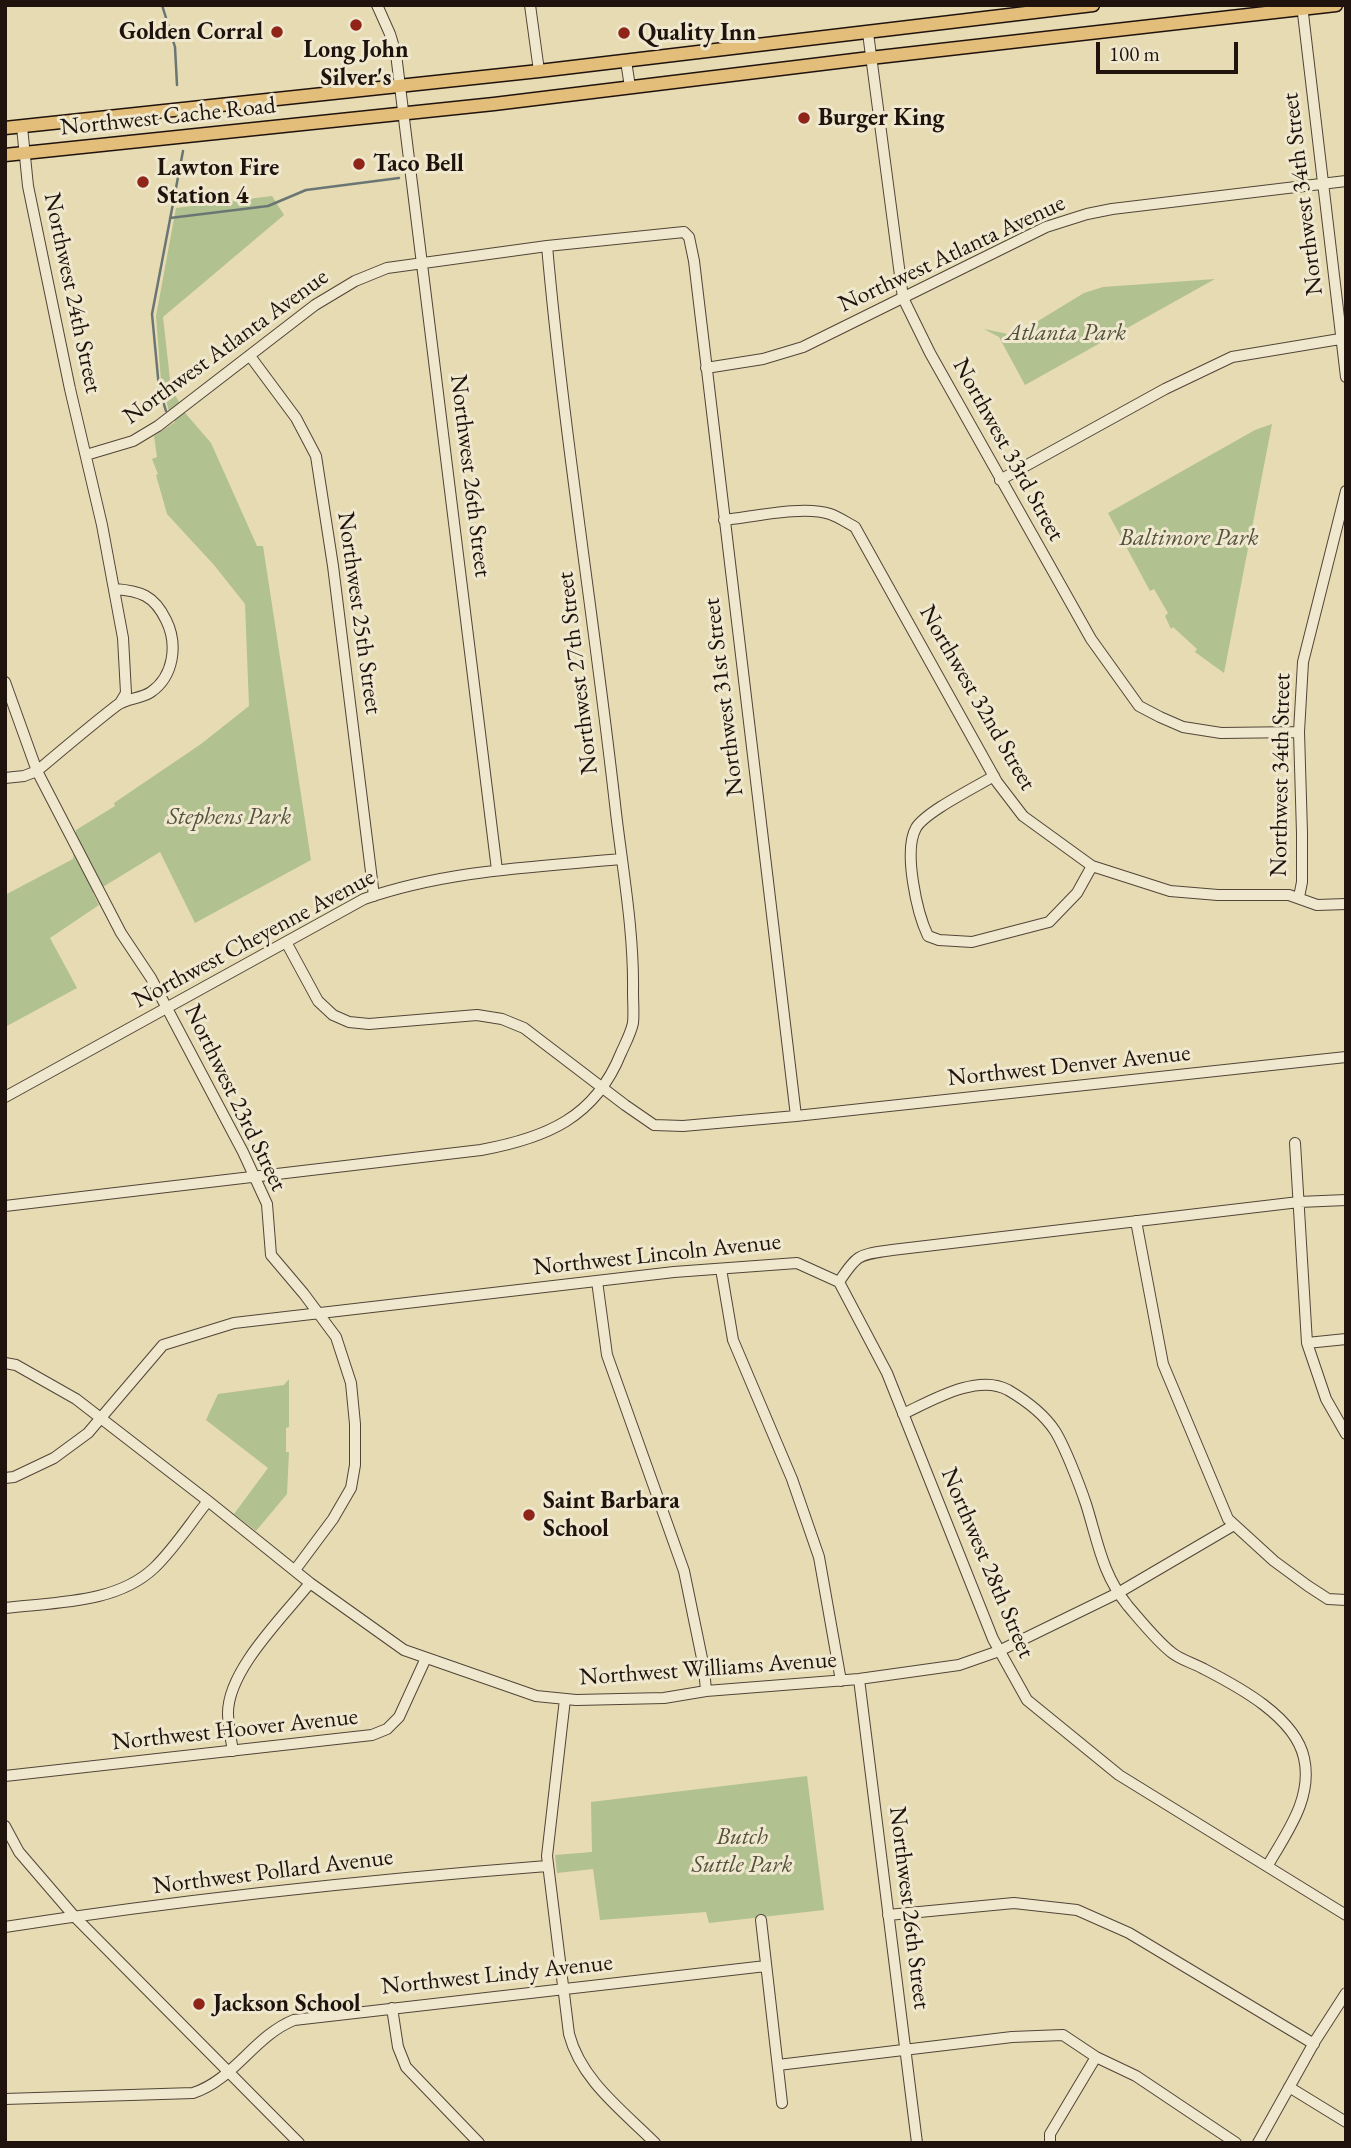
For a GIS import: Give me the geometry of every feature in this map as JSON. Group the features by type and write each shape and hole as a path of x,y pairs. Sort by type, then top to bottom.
{"main road":[{"name":"Northwest Cache Road","path":"5,128 539,71 1093,5"},
{"name":"Northwest Cache Road","path":"5,155 403,114 1336,5"}],"street":[{"name":"Northwest 26th Street","path":"377,5 396,54 497,870"},
{"path":"530,5 539,71"},
{"name":"Northwest 34th Street","path":"1303,7 1346,377"},
{"name":"Northwest 33rd Street","path":"868,33 902,298 930,354 1091,639 1139,706 1183,727 1221,733 1299,732"},
{"path":"626,61 630,87"},
{"name":"Northwest 24th Street","path":"22,127 23,153 36,223 124,638 126,694 120,703"},
{"name":"Northwest Atlanta Avenue","path":"706,368 763,359 803,347 1046,228 1087,214 1346,181"},
{"name":"Northwest Atlanta Avenue","path":"86,455 133,441 158,426 315,305 355,281 387,268 547,246 680,232"},
{"name":"Northwest 31st Street","path":"680,232 689,237 694,261 796,1116"},
{"name":"Northwest 27th Street","path":"547,246 555,331 600,670 634,960 633,1024 616,1066 602,1088"},
{"path":"1000,480 1164,389 1232,356 1343,338"},
{"name":"Northwest 25th Street","path":"250,356 296,418 316,456 374,896"},
{"name":"Northwest 34th Street","path":"1299,897 1302,833 1299,732 1303,662 1346,491"},
{"name":"Northwest 32nd Street","path":"724,520 816,511 831,514 855,527 993,776 1023,816 1075,856 1092,866 1170,891 1218,895 1289,895 1317,905 1346,904"},
{"path":"5,778 37,771 120,703 150,692 166,674 173,656 173,642 170,627 161,610 150,596 138,591 115,589"},
{"name":"Northwest 23rd Street","path":"5,682 37,771 121,933 152,978 255,1177 267,1204 271,1255 336,1337 351,1383 355,1423 355,1465 351,1488 333,1519 295,1570"},
{"path":"993,776 925,817 916,828 912,841 912,877 928,936 939,940 972,942 1049,922 1077,893 1092,866"},
{"name":"Northwest Cheyenne Avenue","path":"5,1097 374,896 409,884 497,870 621,859"},
{"path":"286,942 317,1001 333,1015 349,1022 369,1024 477,1015 502,1018 524,1028 654,1125 683,1126 796,1116"},
{"name":"Northwest Denver Avenue","path":"796,1116 1346,1057"},
{"path":"5,1206 468,1152 512,1144 542,1134 584,1110 602,1088"},
{"path":"1295,1143 1307,1343 1326,1399 1346,1434"},
{"path":"839,1282 854,1259 860,1255 1299,1202 1346,1200"},
{"path":"1136,1221 1163,1364 1228,1518 1274,1560 1328,1599 1346,1600"},
{"name":"Northwest Lincoln Avenue","path":"101,1418 163,1345 234,1322 597,1281 796,1263 839,1282"},
{"path":"721,1269 733,1340 792,1479 819,1557 841,1681"},
{"path":"597,1281 607,1355 684,1571 704,1668 706,1691"},
{"name":"Northwest 28th Street","path":"839,1282 887,1373 999,1651 1027,1700 1109,1767 1346,1915"},
{"path":"1307,1343 1346,1339"},
{"path":"5,1363 16,1365 76,1399 101,1418 88,1433 54,1458 14,1477 5,1478"},
{"path":"903,1414 957,1388 986,1385 1004,1388 1031,1405 1055,1430 1086,1502 1105,1570 1118,1594 1172,1653 1269,1708 1282,1720 1301,1748 1305,1759 1305,1788 1300,1810 1268,1865"},
{"name":"Northwest Williams Avenue","path":"101,1418 310,1584 404,1650 536,1696 565,1699 664,1698 706,1691 859,1679 958,1665 999,1651 1118,1594 1234,1525"},
{"path":"5,1608 92,1598 109,1594 129,1584 153,1569 208,1501"},
{"path":"233,1751 228,1714 230,1696 241,1668 310,1584"},
{"name":"Northwest Hoover Avenue","path":"5,1776 372,1735 387,1728 399,1717 426,1658"},
{"name":"Northwest 26th Street","path":"859,1679 917,2143"},
{"path":"565,1699 547,1866 569,2034 578,2060 593,2080 655,2143"},
{"path":"5,1826 19,1852 74,1916 299,2143"},
{"name":"Northwest Pollard Avenue","path":"5,1927 74,1916 373,1880 547,1866"},
{"path":"888,1915 1014,1903 1077,1910 1129,1933 1314,2045"},
{"path":"761,1920 782,2103"},
{"name":"Northwest Lindy Avenue","path":"5,2099 193,2093 206,2089 266,2036 294,2020 766,1966"},
{"path":"1258,2143 1346,1993"},
{"path":"392,2008 398,2048 406,2067 479,2143"},
{"path":"778,2064 1012,2037 1063,2035 1096,2057 1136,2076 1236,2143"},
{"path":"1050,2143 1049,2134 1096,2057"},
{"path":"1289,2087 1346,2122"}],"green space":[{"name":"Stephens Park","path":"272,196 284,215 163,317 171,388 186,414 211,443 257,546 263,546 311,860 195,923 160,852 93,893 99,905 50,938 77,988 5,1027 5,895 73,859 76,830 115,806 114,803 201,744 249,706 245,604 214,565 167,514 152,459 157,457 154,436 175,422 169,411 161,381 156,316 176,208"},
{"name":"Atlanta Park","path":"1215,279 1025,385 999,337 984,329 1008,334 1020,332 1084,293 1103,287"},
{"name":"Baltimore Park","path":"1272,424 1224,673 1195,652 1197,649 1173,627 1171,629 1165,616 1168,613 1154,589 1150,591 1108,513 1255,430"},
{"path":"289,1379 289,1427 286,1428 286,1452 289,1452 287,1494 256,1531 234,1514 268,1468 206,1420 218,1394 284,1385"},
{"name":"Butch Suttle Park","path":"807,1776 824,1910 709,1923 706,1912 600,1920 593,1869 557,1873 555,1855 592,1852 591,1802"}],"waterway":[{"path":"162,5 175,47 177,85"},
{"path":"166,411 159,388 152,314 183,151"},
{"path":"170,218 268,206 306,190 399,178"}],"place":[{"name":"Long John Silver's","path":"356,25"},
{"name":"Golden Corral","path":"277,32"},
{"name":"Quality Inn","path":"624,33"},
{"name":"Burger King","path":"804,118"},
{"name":"Taco Bell","path":"359,164"},
{"name":"Lawton Fire Station 4","path":"143,182"},
{"name":"Saint Barbara School","path":"529,1515"},
{"name":"Jackson School","path":"199,2004"}]}
